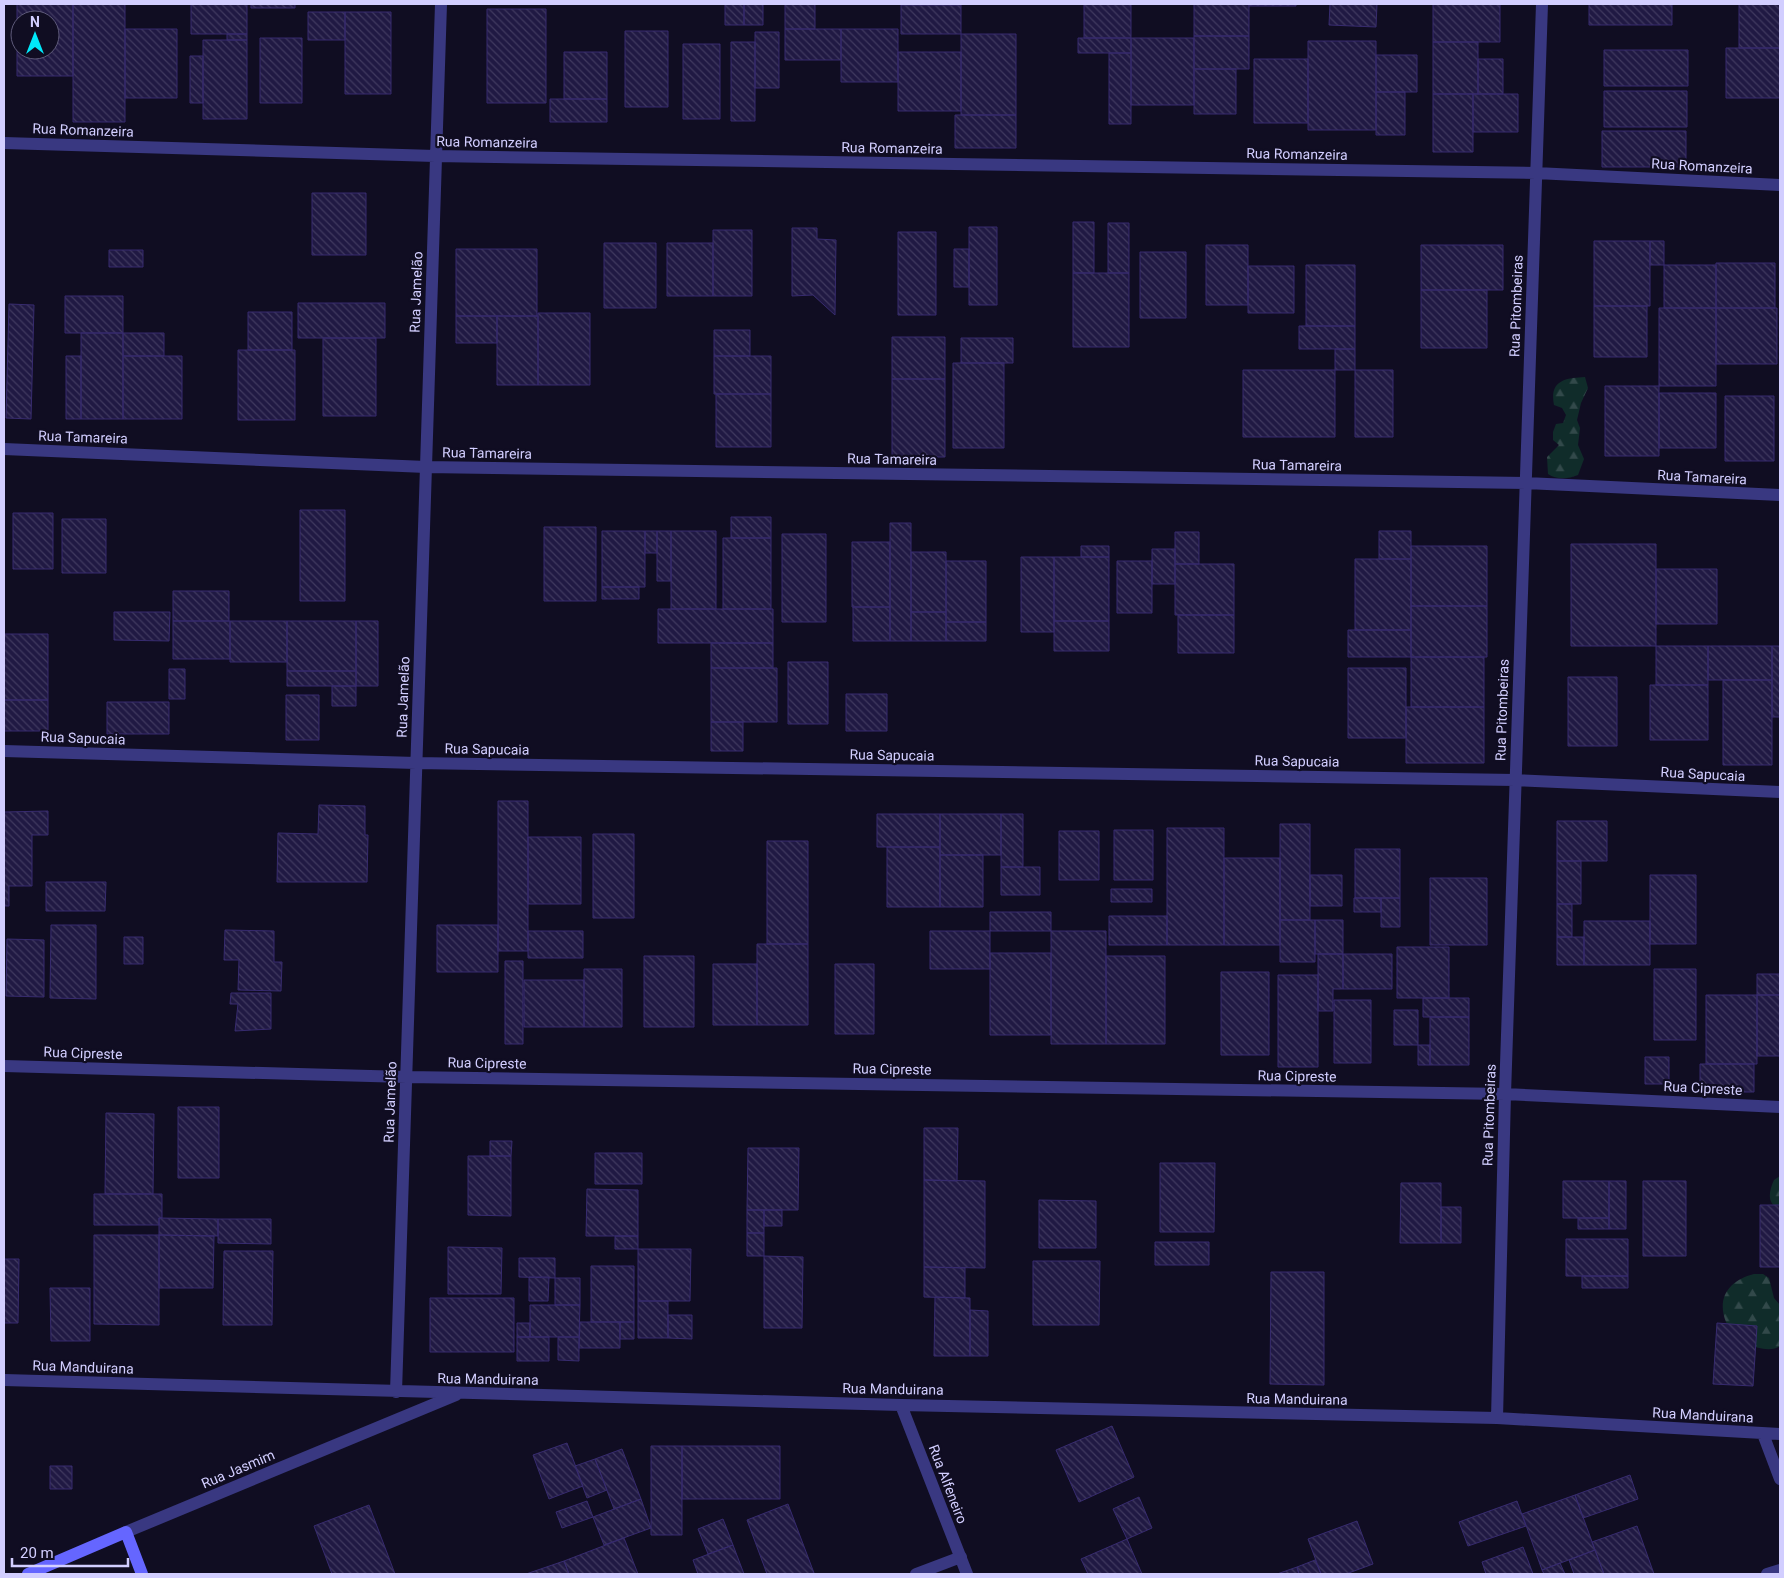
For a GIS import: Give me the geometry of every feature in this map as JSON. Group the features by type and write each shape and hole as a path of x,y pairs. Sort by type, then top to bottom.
{"street":[{"name":"Rua Jamelão","path":"396,1392 441,4"},
{"name":"Rua Pitombeiras","path":"1497,1418 1505,1094 1542,4"},
{"name":"Rua Romanzeira","path":"4,143 435,156 1536,173 1780,185"},
{"name":"Rua Tamareira","path":"4,449 426,467 1526,483 1780,495"},
{"name":"Rua Sapucaia","path":"4,751 416,763 1515,780 1780,792"},
{"name":"Rua Cipreste","path":"4,1066 406,1077 1505,1094 1780,1107"},
{"name":"Rua Manduirana","path":"4,1380 396,1392 1497,1418 1780,1434"},
{"name":"Rua Jasmim","path":"28,1574 460,1393"},
{"name":"Rua Alfeneiro","path":"901,1404 967,1574"},
{"path":"1763,1434 1780,1479"},
{"path":"126,1532 142,1574"},
{"path":"916,1574 961,1557"},
{"path":"1767,1574 1780,1570"}],"green space":[{"path":"1585,377 1588,388 1581,403 1577,420 1580,428 1578,445 1584,459 1578,475 1566,478 1555,477 1548,474 1547,457 1559,445 1553,440 1553,432 1556,424 1563,423 1566,415 1562,408 1554,405 1554,390 1560,382 1571,378"},
{"path":"1780,1176 1780,1209 1772,1204 1770,1197 1774,1180"},
{"path":"1754,1274 1763,1274 1769,1278 1774,1298 1780,1305 1780,1346 1775,1348 1761,1348 1747,1344 1735,1336 1730,1331 1723,1313 1724,1297 1727,1291 1738,1281"}],"building":[{"path":"17,4 73,4 73,76 17,76 17,60 60,60 60,10 17,10"},
{"path":"73,4 125,4 125,122 73,122"},
{"path":"191,4 247,4 247,34 191,34"},
{"path":"251,4 295,4 295,8 251,8"},
{"path":"725,4 744,4 744,25 725,25"},
{"path":"744,4 763,4 763,25 744,25"},
{"path":"785,4 815,4 815,29 785,29"},
{"path":"1084,4 1131,4 1131,38 1084,38"},
{"path":"1194,4 1249,4 1249,36 1194,36"},
{"path":"1249,4 1296,4 1296,6 1249,6"},
{"path":"1330,4 1377,4 1376,27 1329,25"},
{"path":"1433,4 1500,4 1500,42 1433,42"},
{"path":"1589,4 1672,4 1672,25 1589,25"},
{"path":"1739,4 1780,4 1780,48 1739,48"},
{"path":"901,5 961,5 961,34 901,34"},
{"path":"487,9 546,9 546,103 487,103"},
{"path":"308,12 345,12 345,40 308,40"},
{"path":"345,12 391,12 391,94 345,94"},
{"path":"125,29 177,29 177,98 125,98"},
{"path":"785,29 841,29 841,60 785,60"},
{"path":"841,29 898,29 898,82 841,82"},
{"path":"625,31 668,31 668,107 625,107"},
{"path":"755,32 779,32 779,88 755,88"},
{"path":"227,34 247,34 247,40 227,40"},
{"path":"961,34 1016,34 1016,115 961,115"},
{"path":"1194,36 1249,36 1249,69 1194,69"},
{"path":"260,38 302,38 302,103 260,103"},
{"path":"1078,38 1131,38 1131,53 1078,53"},
{"path":"1131,38 1194,38 1194,105 1131,105"},
{"path":"203,40 247,40 247,119 203,119"},
{"path":"1308,41 1376,41 1376,130 1308,130"},
{"path":"731,42 755,42 755,121 731,121"},
{"path":"1433,42 1478,42 1478,94 1433,94"},
{"path":"683,44 720,44 720,119 683,119"},
{"path":"1726,48 1780,48 1780,98 1726,98"},
{"path":"1604,50 1688,50 1688,86 1604,86"},
{"path":"564,52 607,52 607,99 564,99"},
{"path":"898,52 961,52 961,111 898,111"},
{"path":"1109,53 1131,53 1131,124 1109,124"},
{"path":"1376,55 1417,55 1417,92 1376,92"},
{"path":"190,56 203,56 203,103 190,103"},
{"path":"1254,59 1308,59 1308,123 1254,123"},
{"path":"1478,59 1503,59 1503,94 1478,94"},
{"path":"1194,69 1236,69 1236,114 1194,114"},
{"path":"1604,91 1687,91 1687,127 1604,127"},
{"path":"1376,92 1405,92 1405,135 1376,135"},
{"path":"1433,94 1473,94 1473,152 1433,152"},
{"path":"1473,94 1518,94 1518,132 1473,132"},
{"path":"550,99 607,99 607,122 550,122"},
{"path":"955,115 1016,115 1016,148 955,148"},
{"path":"1602,131 1686,131 1686,167 1602,167"},
{"path":"312,193 366,193 366,255 312,255"},
{"path":"1073,222 1094,222 1094,273 1073,273"},
{"path":"1108,223 1129,223 1129,273 1108,273"},
{"path":"969,227 997,227 997,305 969,305"},
{"path":"792,228 817,228 817,239 836,240 835,315 813,295 792,296"},
{"path":"713,230 752,230 752,296 713,296"},
{"path":"898,232 936,232 936,315 898,315"},
{"path":"1594,241 1650,241 1650,306 1594,306"},
{"path":"1650,241 1664,241 1664,265 1650,265"},
{"path":"604,243 656,243 656,308 604,308"},
{"path":"667,243 713,243 713,296 667,296"},
{"path":"1206,245 1248,245 1248,305 1206,305"},
{"path":"1421,245 1503,245 1503,290 1421,290"},
{"path":"456,249 537,249 537,316 456,316"},
{"path":"954,249 969,249 969,287 954,287"},
{"path":"109,250 143,250 143,267 109,267"},
{"path":"1140,252 1186,252 1186,318 1140,318"},
{"path":"1716,263 1775,263 1775,308 1716,308"},
{"path":"1306,265 1355,265 1355,326 1306,326"},
{"path":"1664,265 1716,265 1716,308 1664,308"},
{"path":"1248,266 1294,266 1294,313 1248,313"},
{"path":"1073,273 1129,273 1129,347 1073,347"},
{"path":"1421,290 1487,290 1487,348 1421,348"},
{"path":"65,296 123,296 123,333 65,333"},
{"path":"298,303 385,303 385,338 298,338"},
{"path":"9,304 34,305 31,419 6,418"},
{"path":"1594,306 1647,306 1647,357 1594,357"},
{"path":"1659,308 1716,308 1716,386 1659,386"},
{"path":"1716,308 1777,308 1777,364 1716,364"},
{"path":"248,312 292,312 292,350 248,350"},
{"path":"538,313 590,313 590,385 538,385"},
{"path":"456,316 497,316 497,343 456,343"},
{"path":"497,316 538,316 538,385 497,385"},
{"path":"1299,326 1355,326 1355,349 1299,349"},
{"path":"714,330 750,330 750,356 714,356"},
{"path":"81,333 123,333 123,419 81,419"},
{"path":"123,333 164,333 164,356 123,356"},
{"path":"892,337 945,337 945,379 892,379"},
{"path":"323,338 376,338 376,416 323,416"},
{"path":"961,338 1013,338 1013,363 961,363"},
{"path":"1335,349 1355,349 1355,370 1335,370"},
{"path":"238,350 295,350 295,420 238,420"},
{"path":"66,356 81,356 81,419 66,419"},
{"path":"123,356 182,356 182,419 123,419"},
{"path":"714,356 771,356 771,394 714,394"},
{"path":"953,363 1004,363 1004,448 953,448"},
{"path":"1243,370 1335,370 1335,437 1243,437"},
{"path":"1355,370 1393,370 1393,437 1355,437"},
{"path":"892,379 945,379 945,457 892,457"},
{"path":"1605,386 1659,386 1659,456 1605,456"},
{"path":"1659,393 1716,393 1716,448 1659,448"},
{"path":"716,394 771,394 771,447 716,447"},
{"path":"1725,396 1774,396 1774,461 1725,461"},
{"path":"300,510 345,510 345,601 300,601"},
{"path":"13,513 53,513 53,569 13,569"},
{"path":"731,517 771,517 771,538 731,538"},
{"path":"62,519 106,519 106,573 62,573"},
{"path":"890,523 911,523 911,641 890,641"},
{"path":"544,527 596,527 596,601 544,601"},
{"path":"602,531 645,531 645,587 602,587"},
{"path":"645,531 657,531 657,553 645,553"},
{"path":"657,531 671,531 671,581 657,581"},
{"path":"671,531 716,531 716,609 671,609"},
{"path":"1379,531 1411,531 1411,559 1379,559"},
{"path":"1175,532 1199,532 1199,564 1175,564"},
{"path":"782,534 826,534 826,622 782,622"},
{"path":"723,538 771,538 771,609 723,609"},
{"path":"852,542 890,542 890,607 852,607"},
{"path":"1571,544 1656,544 1656,646 1571,646"},
{"path":"1081,546 1109,546 1109,557 1081,557"},
{"path":"1411,546 1487,546 1487,606 1411,606"},
{"path":"1152,549 1175,549 1175,584 1152,584"},
{"path":"911,552 946,552 946,612 911,612"},
{"path":"1021,557 1054,557 1054,632 1021,632"},
{"path":"1054,557 1109,557 1109,621 1054,621"},
{"path":"1355,559 1411,559 1411,630 1355,630"},
{"path":"946,561 986,561 986,622 946,622"},
{"path":"1117,561 1152,561 1152,613 1117,613"},
{"path":"1175,564 1234,564 1234,615 1175,615"},
{"path":"1656,569 1717,569 1717,624 1656,624"},
{"path":"602,587 639,587 639,599 602,599"},
{"path":"173,591 229,591 229,621 173,621"},
{"path":"1411,606 1487,606 1487,657 1411,657"},
{"path":"853,607 890,607 890,641 853,641"},
{"path":"658,609 773,609 773,643 658,643"},
{"path":"114,612 170,612 169,641 114,640"},
{"path":"911,612 946,612 946,641 911,641"},
{"path":"1178,615 1234,615 1234,653 1178,653"},
{"path":"173,621 230,621 230,659 173,659"},
{"path":"230,621 287,621 287,662 230,662"},
{"path":"287,621 356,621 356,671 287,671"},
{"path":"356,621 378,621 378,686 356,686"},
{"path":"1054,621 1109,621 1109,651 1054,651"},
{"path":"946,622 986,622 986,641 946,641"},
{"path":"1348,630 1411,630 1411,657 1348,657"},
{"path":"4,634 48,634 48,700 4,700"},
{"path":"711,643 773,643 773,668 711,668"},
{"path":"1656,646 1708,646 1708,685 1656,685"},
{"path":"1708,646 1772,646 1772,680 1708,680"},
{"path":"1772,646 1780,646 1780,717 1772,717"},
{"path":"1411,657 1484,657 1484,707 1411,707"},
{"path":"788,662 828,662 828,724 788,724"},
{"path":"711,668 777,668 777,722 711,722"},
{"path":"1348,668 1406,668 1406,738 1348,738"},
{"path":"169,669 185,669 185,699 169,699"},
{"path":"287,671 356,671 356,686 287,686"},
{"path":"1568,677 1617,677 1617,746 1568,746"},
{"path":"1723,680 1772,680 1772,765 1723,765"},
{"path":"1650,685 1708,685 1708,740 1650,740"},
{"path":"332,686 356,686 356,706 332,706"},
{"path":"846,694 887,694 887,731 846,731"},
{"path":"286,695 319,695 319,740 286,740"},
{"path":"4,700 48,700 48,731 4,731"},
{"path":"107,702 169,702 169,734 107,734"},
{"path":"1406,707 1484,707 1484,763 1406,763"},
{"path":"711,722 743,722 743,751 711,751"},
{"path":"498,801 528,801 528,951 498,951"},
{"path":"319,805 365,806 365,835 368,835 367,882 277,882 278,833 318,834"},
{"path":"48,811 48,835 32,835 32,886 9,886 9,906 4,906 4,812"},
{"path":"877,814 940,814 940,847 877,847"},
{"path":"940,814 1001,814 1001,855 940,855"},
{"path":"1001,814 1023,814 1023,867 1001,867"},
{"path":"1557,821 1607,821 1607,861 1557,861"},
{"path":"1280,824 1310,824 1310,920 1280,920"},
{"path":"1167,828 1224,828 1224,945 1167,945"},
{"path":"1114,830 1153,830 1153,880 1114,880"},
{"path":"1059,831 1099,831 1099,880 1059,880"},
{"path":"593,834 634,834 634,918 593,918"},
{"path":"528,837 581,837 581,904 528,904"},
{"path":"767,841 808,841 808,944 767,944"},
{"path":"887,847 940,847 940,907 887,907"},
{"path":"1355,849 1400,849 1400,898 1355,898"},
{"path":"940,855 983,855 983,907 940,907"},
{"path":"1224,858 1280,858 1280,945 1224,945"},
{"path":"1557,861 1581,861 1581,904 1557,904"},
{"path":"1001,867 1040,867 1040,895 1001,895"},
{"path":"1310,875 1342,875 1342,906 1310,906"},
{"path":"1650,875 1696,875 1696,944 1650,944"},
{"path":"1430,878 1487,878 1487,945 1430,945"},
{"path":"46,882 106,882 105,911 46,911"},
{"path":"1111,889 1152,889 1152,902 1111,902"},
{"path":"1354,898 1381,898 1381,912 1354,912"},
{"path":"1381,898 1400,898 1400,927 1381,927"},
{"path":"1557,904 1572,904 1572,937 1557,937"},
{"path":"990,912 1051,912 1051,931 990,931"},
{"path":"1109,916 1167,916 1167,945 1109,945"},
{"path":"1280,920 1315,920 1315,962 1280,962"},
{"path":"1315,920 1343,920 1343,954 1315,954"},
{"path":"1584,921 1650,921 1650,965 1584,965"},
{"path":"51,925 96,925 96,999 50,998"},
{"path":"437,925 498,925 498,972 437,972"},
{"path":"225,930 274,931 274,962 282,962 281,991 238,990 239,960 224,960"},
{"path":"528,931 583,931 583,958 528,958"},
{"path":"930,931 990,931 990,969 930,969"},
{"path":"1051,931 1106,931 1106,1044 1051,1044"},
{"path":"124,937 143,937 143,964 124,964"},
{"path":"1557,937 1584,937 1584,965 1557,965"},
{"path":"7,939 44,940 44,997 6,996"},
{"path":"757,944 808,944 808,1025 757,1025"},
{"path":"1397,947 1449,947 1449,998 1397,998"},
{"path":"990,953 1051,953 1051,1035 990,1035"},
{"path":"1318,954 1343,954 1343,989 1333,989 1333,1011 1318,1011"},
{"path":"1343,954 1392,954 1392,989 1343,989"},
{"path":"644,956 694,956 694,1027 644,1027"},
{"path":"1106,956 1165,956 1165,1044 1106,1044"},
{"path":"505,961 523,961 523,1044 505,1044"},
{"path":"713,964 757,964 757,1025 713,1025"},
{"path":"835,964 874,964 874,1034 835,1034"},
{"path":"584,969 622,969 622,1027 584,1027"},
{"path":"1654,969 1696,969 1696,1040 1654,1040"},
{"path":"1221,972 1269,972 1269,1055 1221,1055"},
{"path":"1757,974 1780,974 1780,995 1757,995"},
{"path":"1278,975 1318,975 1318,1067 1278,1067"},
{"path":"524,980 584,980 584,1027 524,1027"},
{"path":"231,993 271,993 271,1029 235,1031 238,1004 230,1004"},
{"path":"1706,995 1757,995 1757,1064 1706,1064"},
{"path":"1757,995 1780,995 1780,1056 1757,1056"},
{"path":"1423,998 1469,998 1469,1017 1423,1017"},
{"path":"1334,1000 1371,1000 1371,1063 1334,1063"},
{"path":"1394,1010 1418,1010 1418,1045 1394,1045"},
{"path":"1430,1017 1469,1017 1469,1065 1430,1065"},
{"path":"1418,1045 1430,1045 1430,1065 1418,1065"},
{"path":"1645,1057 1669,1057 1669,1084 1645,1084"},
{"path":"1700,1064 1754,1064 1754,1092 1700,1092"},
{"path":"178,1107 219,1107 219,1178 178,1178"},
{"path":"106,1113 154,1114 153,1194 105,1194"},
{"path":"924,1128 958,1128 957,1181 924,1180"},
{"path":"490,1141 512,1141 511,1156 490,1156"},
{"path":"748,1148 799,1148 798,1210 747,1210"},
{"path":"595,1153 642,1153 642,1184 595,1184"},
{"path":"468,1156 511,1156 511,1216 468,1215"},
{"path":"1160,1163 1215,1163 1214,1232 1160,1232"},
{"path":"924,1180 985,1181 985,1268 924,1267"},
{"path":"1563,1181 1609,1181 1609,1218 1563,1218"},
{"path":"1609,1181 1626,1181 1626,1229 1609,1229"},
{"path":"1643,1181 1686,1181 1686,1256 1643,1256"},
{"path":"1401,1183 1441,1183 1441,1243 1400,1243"},
{"path":"587,1189 638,1190 638,1236 586,1236"},
{"path":"94,1194 162,1194 162,1218 159,1218 159,1225 94,1225"},
{"path":"1039,1200 1096,1201 1096,1248 1039,1248"},
{"path":"1760,1205 1780,1205 1780,1267 1760,1267"},
{"path":"1441,1207 1461,1207 1461,1243 1441,1243"},
{"path":"747,1210 764,1210 764,1233 747,1233"},
{"path":"764,1210 782,1210 782,1226 764,1226"},
{"path":"159,1218 218,1219 218,1236 159,1235"},
{"path":"1578,1218 1609,1218 1609,1229 1578,1229"},
{"path":"218,1219 271,1219 271,1244 218,1243"},
{"path":"747,1233 764,1233 764,1256 747,1256"},
{"path":"94,1235 159,1235 159,1325 94,1324"},
{"path":"159,1235 214,1236 213,1288 159,1288"},
{"path":"615,1236 638,1236 638,1249 615,1249"},
{"path":"1566,1239 1628,1239 1628,1276 1566,1276"},
{"path":"1155,1242 1209,1242 1209,1265 1155,1265"},
{"path":"448,1247 502,1248 501,1294 448,1294"},
{"path":"638,1249 691,1249 690,1301 638,1301"},
{"path":"224,1251 273,1251 272,1325 223,1325"},
{"path":"764,1256 803,1257 802,1328 764,1328"},
{"path":"519,1258 555,1258 555,1278 519,1277"},
{"path":"4,1259 19,1259 18,1323 4,1323"},
{"path":"1033,1261 1100,1261 1099,1325 1033,1325"},
{"path":"591,1266 634,1266 634,1322 591,1322"},
{"path":"924,1267 965,1268 965,1298 924,1297"},
{"path":"1271,1272 1324,1272 1324,1385 1270,1384"},
{"path":"1582,1276 1628,1276 1628,1288 1582,1288"},
{"path":"529,1277 549,1277 548,1301 529,1301"},
{"path":"555,1278 580,1278 580,1305 555,1305"},
{"path":"50,1288 90,1288 90,1341 51,1341"},
{"path":"935,1297 970,1298 970,1356 934,1356"},
{"path":"430,1298 514,1298 514,1352 430,1352"},
{"path":"638,1301 668,1301 668,1338 638,1338"},
{"path":"530,1305 580,1305 579,1337 530,1337"},
{"path":"970,1310 988,1311 988,1356 970,1356"},
{"path":"668,1315 692,1315 692,1339 668,1338"},
{"path":"580,1322 620,1322 620,1348 579,1348"},
{"path":"620,1322 634,1322 634,1339 620,1339"},
{"path":"517,1323 530,1323 530,1337 517,1337"},
{"path":"1717,1323 1757,1326 1753,1386 1713,1384"},
{"path":"517,1337 549,1337 549,1361 517,1361"},
{"path":"558,1337 579,1337 579,1361 558,1360"},
{"path":"1112,1426 1134,1477 1079,1502 1056,1450"},
{"path":"567,1443 583,1486 549,1499 533,1455"},
{"path":"651,1446 682,1446 682,1535 651,1535"},
{"path":"682,1446 780,1446 780,1499 682,1499"},
{"path":"622,1449 641,1499 614,1509 595,1459"},
{"path":"595,1459 607,1490 587,1498 575,1466"},
{"path":"50,1466 72,1466 72,1489 50,1489"},
{"path":"1630,1475 1638,1499 1583,1518 1575,1495"},
{"path":"1575,1495 1595,1550 1542,1570 1522,1514"},
{"path":"1139,1497 1152,1528 1127,1539 1113,1509"},
{"path":"641,1499 651,1528 604,1545 593,1517"},
{"path":"587,1501 593,1517 562,1528 556,1512"},
{"path":"1517,1501 1526,1526 1468,1546 1459,1522"},
{"path":"788,1504 814,1573 767,1574 747,1520"},
{"path":"369,1505 395,1574 332,1574 314,1526"},
{"path":"723,1519 733,1545 708,1554 698,1529"},
{"path":"1357,1521 1373,1564 1346,1574 1321,1574 1308,1539"},
{"path":"1637,1526 1654,1574 1604,1574 1592,1542"},
{"path":"624,1538 638,1574 569,1574 564,1561"},
{"path":"1127,1539 1142,1574 1088,1574 1081,1559"},
{"path":"733,1545 744,1574 698,1574 693,1560"},
{"path":"1523,1547 1533,1574 1486,1574 1482,1562"},
{"path":"1595,1550 1604,1574 1574,1574 1569,1560"},
{"path":"1315,1560 1321,1574 1299,1574 1297,1567"},
{"path":"564,1561 569,1574 526,1574"},
{"path":"1560,1563 1565,1574 1544,1574 1542,1570"},
{"path":"1297,1567 1299,1574 1277,1574"}]}
